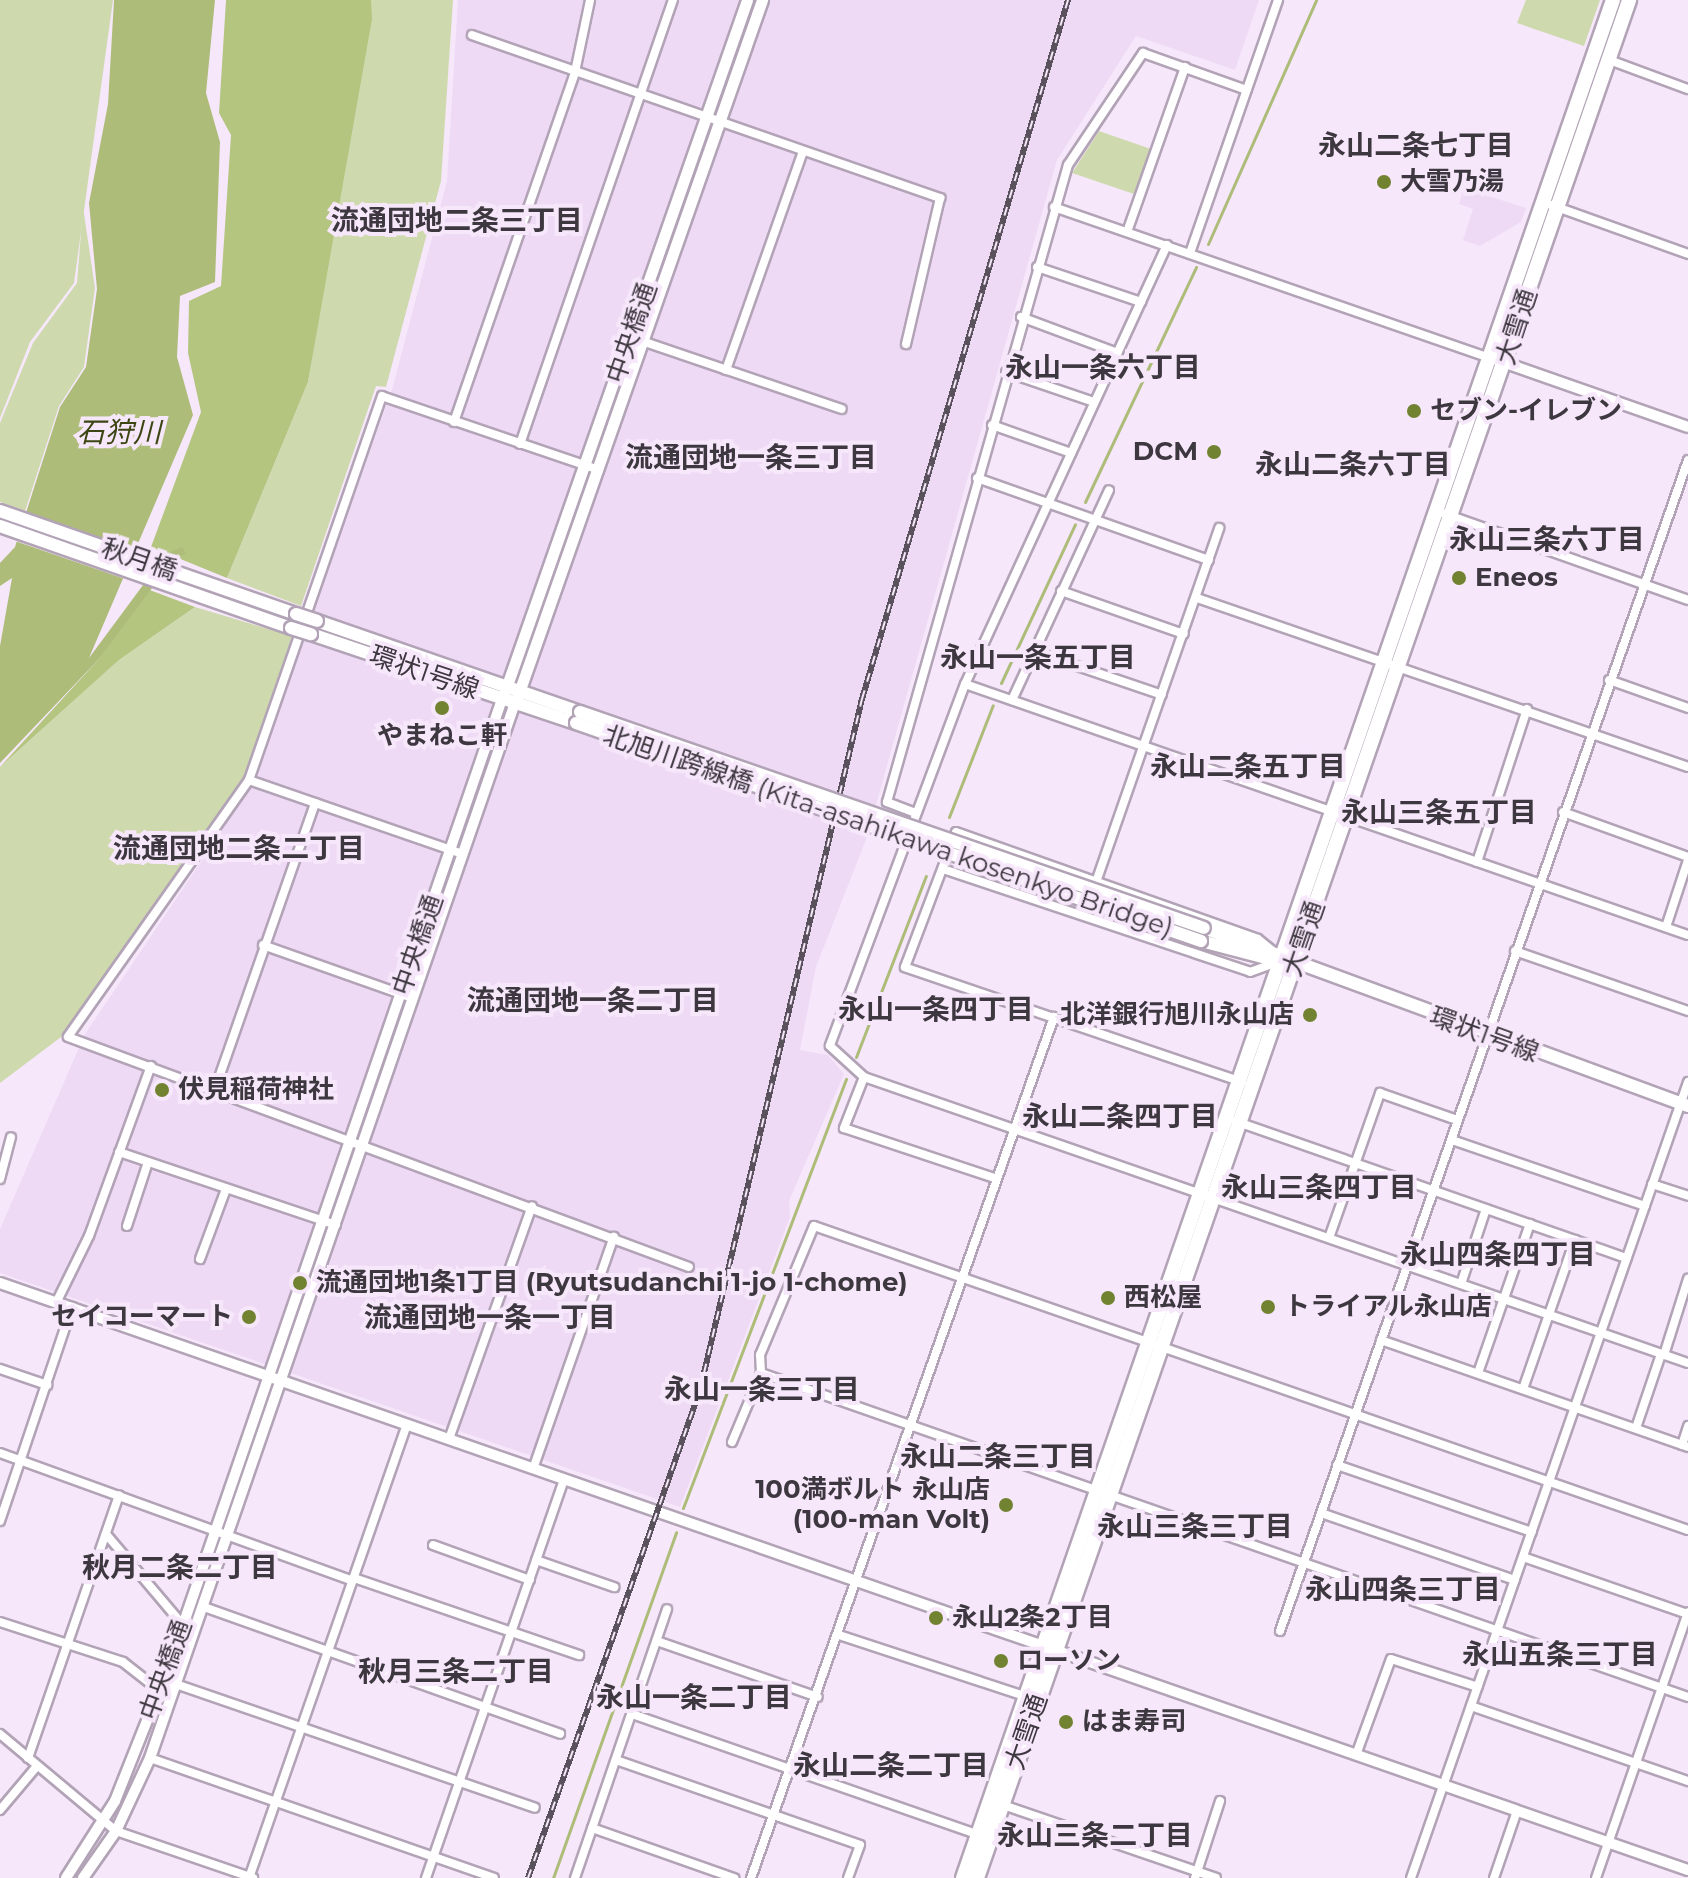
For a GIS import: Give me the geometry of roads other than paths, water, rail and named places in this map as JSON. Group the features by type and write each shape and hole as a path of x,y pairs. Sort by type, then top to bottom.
{"highway":[{"name":"大雪通","path":"963,1878 1003,1805 1049,1648 1102,1491 1498,361 1613,0"},
{"name":"大雪通","path":"1550,205 1609,60 1629,0"},
{"name":"大雪通","path":"977,1878 985,1837 1025,1696 1049,1648"}],"main road":[{"name":"中央橋通","path":"511,695 586,466 747,0"},
{"name":"中央橋通","path":"511,695 599,470 762,0"},
{"name":"秋月橋","path":"0,511 279,608"},
{"name":"秋月橋","path":"0,526 273,621"},
{"name":"環状1号線","path":"279,608 578,718"},
{"name":"環状1号線","path":"273,621 511,695"},
{"name":"北旭川跨線橋 (Kita-asahikawa kosenkyo Bridge)","path":"578,718 1202,935"},
{"name":"環状1号線","path":"1202,935 1256,961 1288,964 1684,1105"}],"street":[{"path":"454,422 575,72 590,0"},
{"path":"520,444 673,0"},
{"path":"1190,253 1278,0"},
{"path":"472,35 940,198 906,344"},
{"path":"913,812 887,802 1021,317 1068,165 1143,53 1247,90"},
{"path":"1609,60 1688,89"},
{"path":"1127,232 1185,67"},
{"path":"726,370 803,151"},
{"path":"1550,205 1688,254"},
{"path":"1054,207 1688,427"},
{"path":"1167,245 965,684 913,812 830,1046 864,1077 1688,1363"},
{"path":"1037,267 1141,302"},
{"path":"1021,317 1118,353"},
{"path":"630,338 842,409"},
{"path":"1006,372 1094,402"},
{"path":"599,470 382,396 249,780 68,1037 352,1136 689,1267"},
{"path":"992,425 1071,453"},
{"path":"1280,1631 1688,460"},
{"path":"977,478 1209,560"},
{"path":"1012,700 1109,490"},
{"path":"1444,514 1688,600"},
{"path":"1096,882 1147,747 1219,528"},
{"path":"1061,591 1184,634"},
{"path":"1197,598 1527,709 1688,767"},
{"path":"1033,651 1162,695"},
{"path":"1609,680 1688,708"},
{"path":"965,684 1688,935"},
{"name":"中央橋通","path":"66,1878 104,1823 162,1685 450,850 511,695"},
{"name":"中央橋通","path":"84,1878 116,1831 150,1758 463,854 511,695"},
{"path":"1477,862 1527,709"},
{"path":"249,780 463,854"},
{"path":"215,1089 315,803"},
{"path":"1563,812 1688,858 1666,927"},
{"path":"1247,1084 905,967 956,832 1258,939 1288,964"},
{"path":"943,869 1250,972 1288,964"},
{"path":"263,945 413,998"},
{"path":"1515,951 1688,1011"},
{"path":"751,1878 818,1697 1054,1017"},
{"path":"56,1303 151,1066"},
{"path":"864,1077 844,1128 997,1179"},
{"path":"1411,1878 1652,1184 1684,1105 1688,1082"},
{"path":"1329,1238 1380,1093 1457,1120"},
{"path":"1234,1121 1627,1258"},
{"path":"0,1179 11,1137"},
{"path":"1452,1140 1645,1206"},
{"path":"119,1152 336,1225"},
{"path":"127,1226 148,1162"},
{"path":"1652,1184 1688,1196"},
{"path":"200,1259 226,1189"},
{"path":"449,1439 532,1206"},
{"path":"1461,1284 1486,1209"},
{"path":"1478,1373 1530,1224"},
{"path":"732,1442 761,1373 760,1355 814,1226 1688,1530"},
{"path":"533,1469 614,1237"},
{"path":"1523,1389 1575,1240"},
{"path":"1636,1428 1688,1279"},
{"path":"0,1283 1688,1870"},
{"path":"0,1521 72,1307"},
{"path":"1381,1340 1685,1446 1688,1426"},
{"path":"0,1369 47,1385"},
{"path":"761,1373 1688,1697"},
{"path":"0,1734 116,1831 251,1878 407,1425"},
{"path":"0,1453 579,1655"},
{"path":"1337,1465 1532,1532"},
{"path":"426,1878 564,1479"},
{"path":"28,1758 119,1495"},
{"path":"1321,1513 1515,1580"},
{"path":"106,1534 183,1625"},
{"path":"433,1545 530,1580"},
{"path":"1523,1557 1688,1613 1596,1878"},
{"path":"536,1560 614,1587"},
{"path":"204,1607 560,1734"},
{"path":"575,1878 667,1609"},
{"path":"0,1622 123,1662 162,1685 176,1684 535,1808"},
{"path":"839,1635 1025,1696"},
{"path":"657,1641 818,1697"},
{"path":"1356,1755 1391,1659 1478,1687"},
{"path":"1471,1706 1688,1781"},
{"path":"632,1714 985,1837"},
{"path":"150,1758 494,1878"},
{"path":"616,1760 860,1845 848,1878"},
{"path":"0,1810 37,1766"},
{"path":"1196,1875 1220,1801"},
{"path":"1003,1805 1196,1875 1216,1878"},
{"path":"1494,1878 1517,1811"},
{"path":"592,1828 734,1878"}],"water":[{"name":"石狩川","path":"114,0 215,0 206,93 220,142 215,282 180,296 177,357 193,415 89,658 166,554 182,547 186,554 173,560 98,660 0,763 0,646 12,578 0,586 0,563 15,547 60,407 86,367 97,289 89,203 108,104"}],"waterway":[{"path":"1208,244 1316,0"},
{"path":"1085,502 1196,267"},
{"path":"1001,683 1075,524"},
{"path":"949,817 993,705"},
{"path":"856,1057 926,876"},
{"path":"683,1508 846,1079"},
{"path":"553,1878 676,1532"}],"railway":[{"path":"528,1878 700,1390 862,699 1068,0"}],"place":[{"name":"大雪乃湯","path":"1384,182"},
{"name":"セブン-イレブン","path":"1414,411"},
{"name":"DCM","path":"1214,452"},
{"name":"Eneos","path":"1459,578"},
{"name":"やまねこ軒","path":"442,708"},
{"name":"北洋銀行旭川永山店","path":"1310,1015"},
{"name":"伏見稲荷神社","path":"162,1090"},
{"name":"流通団地1条1丁目 (Ryutsudanchi 1-jo 1-chome)","path":"300,1283"},
{"name":"西松屋","path":"1108,1298"},
{"name":"トライアル永山店","path":"1268,1307"},
{"name":"セイコーマート","path":"249,1317"},
{"name":"100満ボルト 永山店 (100-man Volt)","path":"1006,1505"},
{"name":"永山2条2丁目","path":"936,1618"},
{"name":"ローソン","path":"1001,1661"},
{"name":"はま寿司","path":"1066,1722"}],"district":[{"name":"永山二条七丁目","path":"1416,145"},
{"name":"流通団地二条三丁目","path":"457,220"},
{"name":"永山一条六丁目","path":"1103,367"},
{"name":"流通団地一条三丁目","path":"751,457"},
{"name":"永山二条六丁目","path":"1353,464"},
{"name":"永山三条六丁目","path":"1547,539"},
{"name":"永山一条五丁目","path":"1038,657"},
{"name":"永山二条五丁目","path":"1248,766"},
{"name":"永山三条五丁目","path":"1439,812"},
{"name":"流通団地二条二丁目","path":"239,848"},
{"name":"流通団地一条二丁目","path":"593,1000"},
{"name":"永山一条四丁目","path":"936,1009"},
{"name":"永山二条四丁目","path":"1120,1116"},
{"name":"永山三条四丁目","path":"1319,1187"},
{"name":"永山四条四丁目","path":"1498,1254"},
{"name":"流通団地一条一丁目","path":"490,1317"},
{"name":"永山一条三丁目","path":"762,1389"},
{"name":"永山二条三丁目","path":"998,1456"},
{"name":"永山三条三丁目","path":"1195,1526"},
{"name":"秋月二条二丁目","path":"180,1567"},
{"name":"永山四条三丁目","path":"1403,1589"},
{"name":"永山五条三丁目","path":"1560,1654"},
{"name":"秋月三条二丁目","path":"456,1671"},
{"name":"永山一条二丁目","path":"694,1697"},
{"name":"永山二条二丁目","path":"891,1765"},
{"name":"永山三条二丁目","path":"1095,1835"}]}
